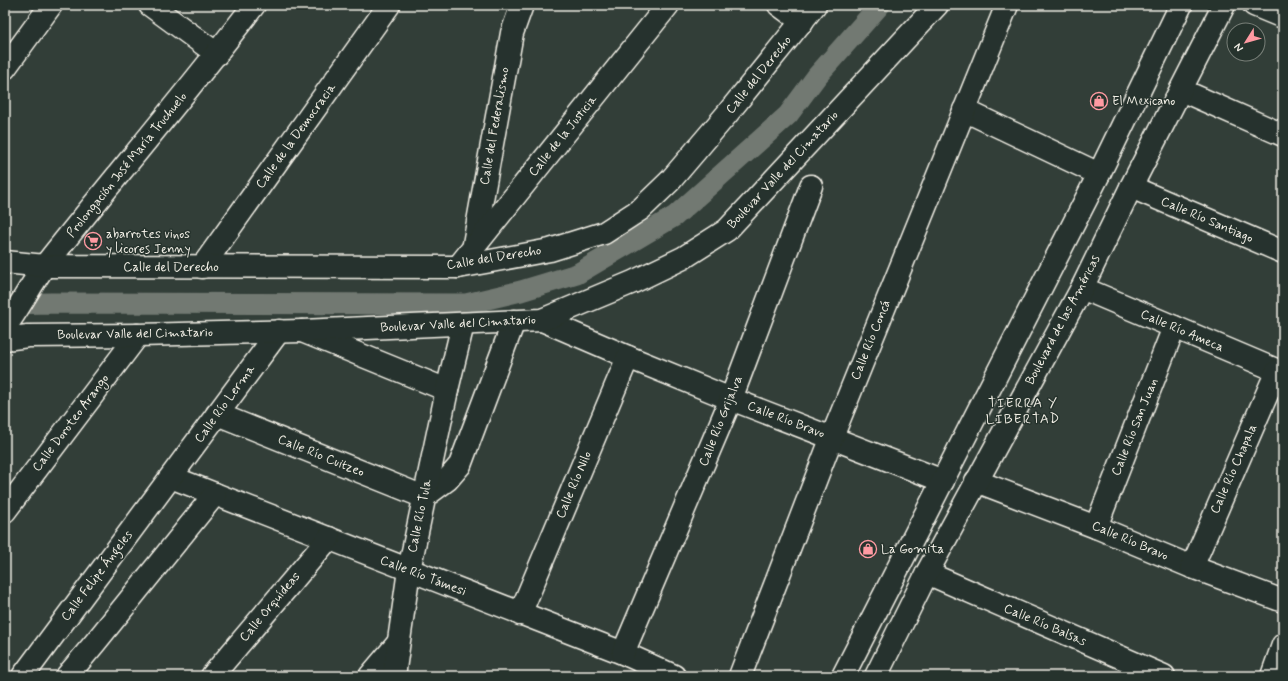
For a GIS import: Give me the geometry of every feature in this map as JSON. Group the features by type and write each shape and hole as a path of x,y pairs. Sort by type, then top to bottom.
{"street":[{"path":"5,68 51,5"},
{"path":"150,5 217,54"},
{"name":"Prolongación José María Truchuelo","path":"10,321 42,271 217,54 254,5"},
{"name":"Calle de la Democracia","path":"202,267 389,5"},
{"name":"Calle del Federalismo","path":"473,247 512,33 522,5"},
{"name":"Calle de la Justicia","path":"458,267 668,5"},
{"path":"779,5 802,22"},
{"name":"Calle del Derecho","path":"42,271 202,267 458,267 550,250 604,232 641,209 670,181 815,5"},
{"name":"Boulevar Valle del Cimatario","path":"5,339 28,336 302,331 542,320 633,282 683,258 727,230 937,5"},
{"name":"Calle Río Concá","path":"740,676 832,437 1007,5"},
{"path":"843,676 1099,174 1181,5"},
{"name":"Boulevard de las Américas","path":"879,675 927,573 976,480 1082,288 1131,187 1224,5"},
{"path":"1254,5 1283,17"},
{"path":"1181,90 1283,135"},
{"path":"964,110 1099,174"},
{"name":"Calle Río Grijalva","path":"623,653 731,399 811,186"},
{"name":"Calle Río Santiago","path":"1131,187 1283,252"},
{"path":"5,262 42,271"},
{"name":"Calle Río Ameca","path":"1082,288 1280,372"},
{"name":"Calle Río Bravo","path":"542,320 731,399 943,481"},
{"path":"424,497 448,480 460,465 514,321"},
{"name":"Calle Río Tula","path":"394,676 409,570 447,390 463,324"},
{"name":"Calle Río San Juan","path":"1096,527 1174,327"},
{"name":"Calle Río Lerma","path":"172,476 279,331"},
{"path":"302,331 447,390"},
{"name":"Calle Doroteo Arango","path":"5,511 138,335"},
{"name":"Calle Río Nilo","path":"520,614 628,357"},
{"name":"Calle Río Chapala","path":"1192,567 1280,372"},
{"name":"Calle Río Cuitzeo","path":"217,414 424,497"},
{"name":"Calle Río Támesi","path":"172,476 520,614 623,653 674,676"},
{"name":"Calle Felipe Ángeles","path":"23,676 172,476"},
{"name":"Calle Río Bravo","path":"976,480 1096,527 1192,567 1283,601"},
{"path":"67,676 215,494"},
{"name":"Calle Orquídeas","path":"212,676 329,538"},
{"name":"Calle Río Balsas","path":"927,573 1164,676"},
{"path":"370,676 398,643"},
{"path":"1272,676 1283,645"}],"waterway":[{"path":"5,304 466,304 521,291 577,274 675,216 788,115 817,76 880,5"}],"place":[{"name":"El Mexicano","path":"1099,101"},
{"name":"abarrotes vinos y licores Jenny","path":"93,241"},
{"name":"La Gomita","path":"868,549"}],"district":[{"name":"TIERRA Y LIBERTAD","path":"1023,412"}]}
